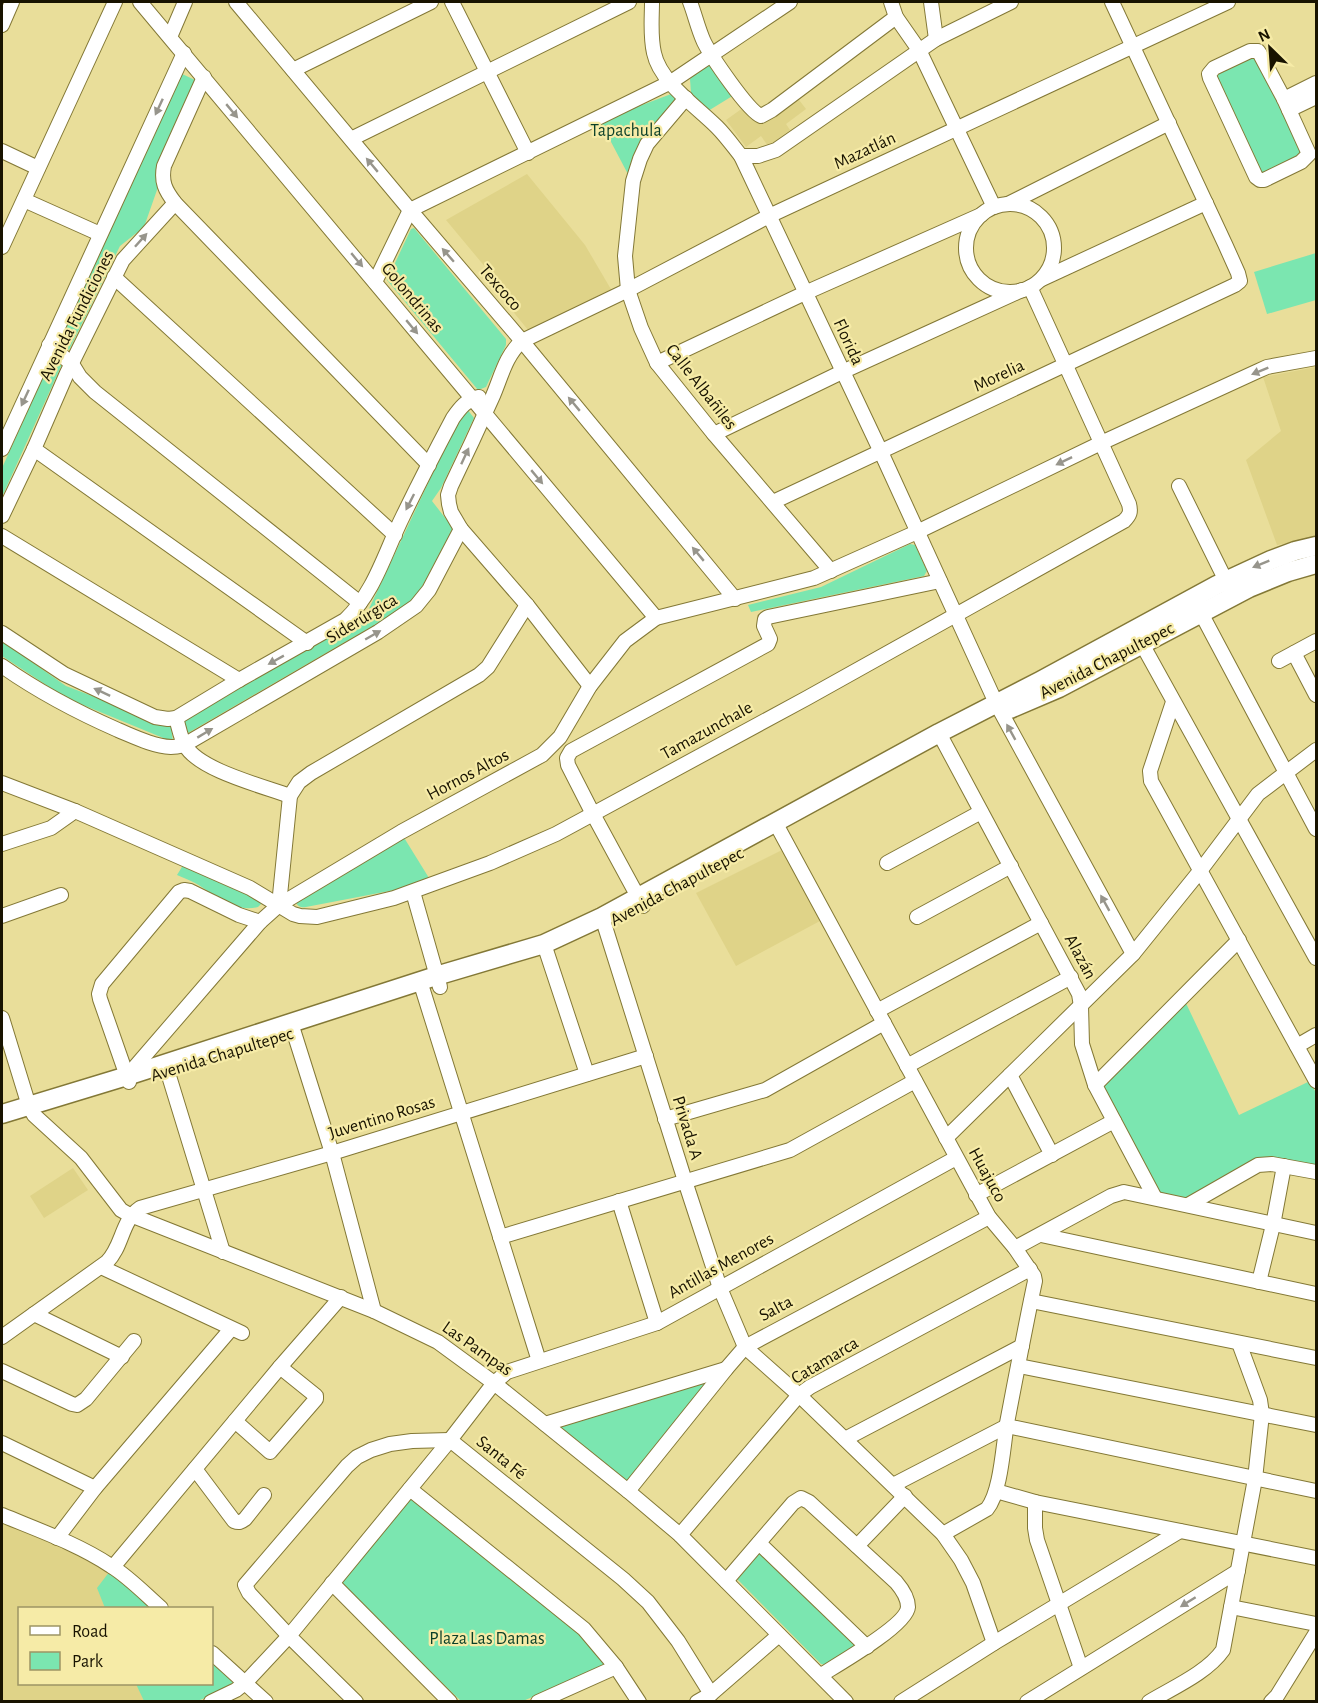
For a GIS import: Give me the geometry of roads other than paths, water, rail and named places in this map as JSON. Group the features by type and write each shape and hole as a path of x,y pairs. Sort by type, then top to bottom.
{"main road":[{"name":"Avenida Chapultepec","path":"2,1126 31,1110 546,947 604,921 1295,551 1317,546"},
{"name":"Avenida Chapultepec","path":"998,708 1059,688 1201,613 1238,581 1317,564"},
{"path":"2,1114 31,1110"}],"street":[{"path":"2,25 12,2"},
{"path":"2,247 115,2"},
{"name":"Golondrinas","path":"140,2 656,618"},
{"path":"170,37 185,2"},
{"name":"Texcoco","path":"236,2 522,341 735,599"},
{"path":"293,70 431,2"},
{"path":"453,2 528,153"},
{"path":"351,139 629,2"},
{"name":"Florida","path":"652,2 652,41 654,55 661,70 670,82 718,128 741,156 881,452 998,708 1133,954"},
{"path":"690,2 699,30 711,53 743,98 755,113 761,116 896,17"},
{"path":"375,282 410,210 670,82 790,2"},
{"path":"891,2 896,17 919,51 956,127 987,211"},
{"path":"932,2 936,39"},
{"path":"741,156 758,156 776,150 936,39 1011,2"},
{"path":"714,434 1206,203 1112,2"},
{"name":"Mazatlán","path":"522,341 628,290 769,216 1221,3"},
{"path":"1250,51 1258,51 1287,105 1309,154 1301,162 1270,178 1260,180 1256,177 1209,74 1214,68 1250,51"},
{"name":"Avenida Fundiciones","path":"2,449 184,53"},
{"path":"204,77 164,166 163,185 175,203 429,465"},
{"path":"1287,105 1317,82"},
{"path":"1287,105 1317,97"},
{"name":"Calle Albañiles","path":"686,98 647,144 633,181 625,256 628,290 641,328 657,363 714,434 831,571"},
{"path":"657,363 805,293 987,211 1008,204 1170,123"},
{"path":"2,151 38,168"},
{"path":"24,200 100,234"},
{"name":"Avenida Fundiciones","path":"2,516 123,260 175,203"},
{"name":"Morelia","path":"773,502 1235,285 1240,280 1238,273 1206,203"},
{"path":"987,211 974,223 968,234 967,258 971,268 978,278 998,290 1010,292 1031,286 1048,269 1053,257 1054,243 1051,231 1044,219 1034,210 1021,205 1008,204"},
{"path":"114,277 395,535"},
{"path":"1031,286 1101,443"},
{"path":"522,341 510,354 448,495 452,512 461,530 527,605 590,686"},
{"path":"49,345 72,364 80,377 95,392 360,603"},
{"name":"Hornos Altos","path":"129,1080 260,922 279,904 400,832 542,754 560,737 590,686 625,641 656,618 814,578 1267,367 1317,358"},
{"path":"471,398 493,395"},
{"name":"Siderúrgica","path":"176,718 345,620 360,603 377,577 395,535 453,418 471,398"},
{"name":"Tamazunchale","path":"279,904 293,914 317,917 394,898 490,863 556,834 807,698 1124,521 1130,513 1129,504 1101,443"},
{"path":"34,449 307,643"},
{"path":"1179,486 1238,581"},
{"name":"Siderúrgica","path":"184,745 378,632 416,606 429,590 461,530"},
{"path":"2,536 239,680"},
{"path":"640,901 592,814 568,765 568,755 575,748 768,644 770,639 764,624 768,617 940,581"},
{"path":"2,783 75,811 250,888 279,904 290,796 299,782 479,675 488,667 527,605"},
{"path":"1201,613 1285,773 1310,805 1317,829"},
{"path":"2,633 64,674 155,717 168,720 176,718 184,745 195,758 212,768 290,796"},
{"path":"1279,661 1317,641"},
{"path":"1142,644 1317,958"},
{"path":"1293,653 1317,695"},
{"path":"2,666 24,682 80,714 139,739 172,747 184,745"},
{"path":"1173,702 1149,774 1153,785 1317,1082"},
{"name":"Alazán","path":"942,738 1079,994 1082,1006 1082,1044 1095,1085 1155,1198"},
{"path":"946,1138 1133,954 1258,794 1317,750"},
{"path":"2,844 51,828 75,811"},
{"path":"886,863 981,812"},
{"name":"Huajuco","path":"778,827 988,1217 1030,1269"},
{"path":"917,917 1011,867"},
{"path":"129,1080 100,999 99,989 175,895 184,890 189,891 239,915 260,922"},
{"path":"413,892 430,984 462,1112 538,1361"},
{"path":"2,916 61,896"},
{"name":"Privada A","path":"604,921 720,1288 745,1347"},
{"path":"665,1119 765,1090 880,1017 1041,923"},
{"path":"1095,1085 1239,940"},
{"path":"546,947 587,1074"},
{"path":"906,1066 1071,977"},
{"path":"2,1018 31,1110"},
{"path":"292,1028 332,1153 374,1311"},
{"path":"1297,1046 1317,1035"},
{"name":"Juventino Rosas","path":"131,1215 148,1204 332,1153 646,1056"},
{"path":"167,1067 223,1252"},
{"path":"1010,1075 1052,1155"},
{"path":"500,1237 790,1150 915,1081"},
{"name":"Las Pampas","path":"31,1110 81,1158 121,1210 374,1311 433,1339 494,1383 680,1535 821,1675 843,1700"},
{"path":"976,1195 1114,1121"},
{"name":"Antillas Menores","path":"494,1383 507,1372 657,1323 956,1158"},
{"path":"1188,1205 1265,1164 1317,1172"},
{"path":"1259,1282 1284,1166"},
{"path":"1015,1248 1115,1194 1130,1192 1317,1233"},
{"path":"619,1201 657,1323"},
{"path":"2,1337 112,1257 131,1215"},
{"name":"Salta","path":"628,1491 745,1347 988,1217"},
{"path":"1041,1235 1317,1294"},
{"path":"57,1538 95,1488 237,1331 101,1267"},
{"path":"943,1534 987,1509 996,1491 1035,1281 1030,1269"},
{"name":"Catamarca","path":"680,1535 799,1395 1030,1269"},
{"path":"113,1567 280,1367 341,1298"},
{"path":"1030,1302 1317,1358"},
{"path":"34,1314 122,1357"},
{"path":"2,1371 77,1405 86,1399 134,1341"},
{"path":"1149,1701 1216,1660 1223,1650 1255,1479 1262,1414 1260,1400 1239,1343"},
{"path":"845,1439 1022,1346"},
{"path":"745,1347 799,1395 943,1534 961,1560 973,1584 994,1643"},
{"path":"1019,1366 1317,1425"},
{"path":"235,1421 270,1452 316,1399 316,1396 280,1367"},
{"path":"545,1424 726,1369"},
{"path":"211,1701 246,1683 289,1636 494,1383"},
{"path":"893,1485 1007,1426 1317,1491"},
{"name":"Santa Fé","path":"289,1636 249,1593 245,1585 246,1581 357,1457 390,1444 450,1440 623,1579 648,1602 678,1641 711,1694"},
{"path":"2,1443 95,1488"},
{"path":"195,1468 234,1521 241,1522 245,1519 264,1495"},
{"path":"410,1489 584,1629 616,1667 639,1701"},
{"path":"996,1491 1035,1502 1317,1558"},
{"path":"857,1546 905,1496"},
{"path":"726,1581 793,1503 801,1498 809,1502 896,1582 904,1594 908,1607 903,1617 867,1647 821,1675"},
{"path":"1035,1502 1037,1540 1081,1668"},
{"path":"2,1515 57,1538 113,1567 160,1607"},
{"path":"902,1701 1180,1530"},
{"path":"759,1543 867,1647"},
{"path":"1027,1701 1238,1571"},
{"path":"332,1583 450,1701"},
{"path":"1231,1607 1317,1624"},
{"path":"1271,1701 1277,1696 1317,1633"},
{"path":"697,1701 711,1694 779,1635"},
{"path":"289,1636 356,1701"},
{"path":"213,1654 266,1701"},
{"path":"538,1701 616,1667"}],"park label":[{"name":"Tapachula","path":"626,131"},
{"name":"Plaza Las Damas","path":"487,1639"}]}
